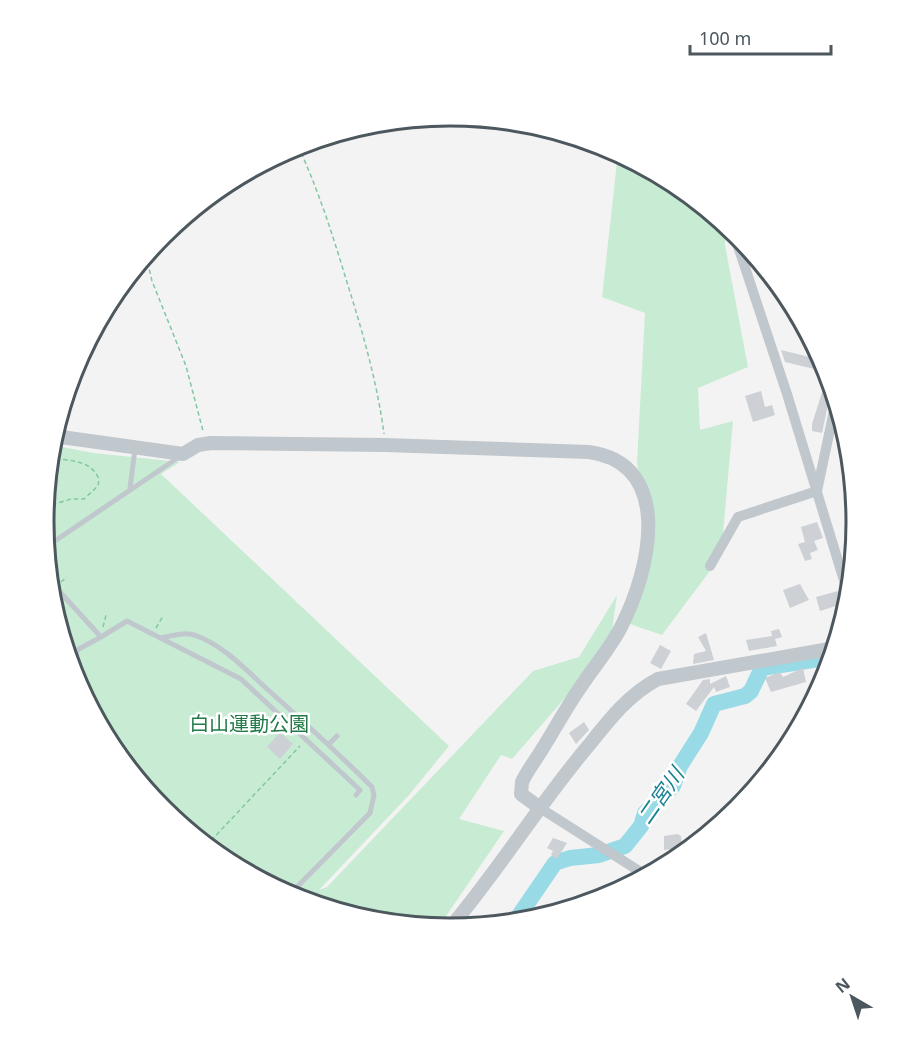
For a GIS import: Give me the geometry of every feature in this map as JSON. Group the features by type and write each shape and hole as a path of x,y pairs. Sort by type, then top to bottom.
{"street":[{"path":"742,255 843,576"},
{"path":"817,491 832,418"},
{"path":"64,437 135,449 183,454 207,444 385,445 607,455 624,465 638,477 645,492 646,545 640,580 623,624 522,782 521,794 639,870"},
{"path":"710,566 738,517 817,491"},
{"path":"457,918 561,777 602,729 633,696 647,685 658,679 825,650"}],"lane":[{"path":"130,488 135,449"},
{"path":"55,541 183,454"},
{"path":"61,593 101,637"},
{"path":"76,650 127,621 241,679 307,738 360,790 356,795"},
{"path":"160,638 185,634 195,635 212,644 237,662 329,744 372,787 374,795 370,813 297,887"},
{"path":"329,744 337,736"}],"path":[{"path":"302,155 318,189 358,317 379,396 385,445"},
{"path":"148,265 152,281 186,366 207,444"},
{"path":"55,504 71,499 84,499 98,486 99,479 91,466 83,462 59,459"},
{"path":"152,634 163,616"},
{"path":"212,839 307,738"}],"green space":[{"path":"617,163 670,193 725,238 748,367 698,388 700,430 733,421 721,556 662,635 627,623 648,539 637,462 645,313 602,297"},
{"name":"白山運動公園","path":"62,447 94,453 180,462 161,474 449,746 409,795 319,890 327,887 533,671 579,657 617,595 610,646 512,759 501,755 459,819 504,831 445,918 424,918 373,911 298,888 275,878 230,852 189,820 152,784 121,743 95,698 75,650 62,600 55,548 55,497"}],"building":[{"path":"781,350 810,357 815,369 785,362"},
{"path":"823,389 828,404 822,433 812,431"},
{"path":"761,391 765,407 772,405 775,415 753,422 745,396"},
{"path":"817,522 823,538 814,541 818,550 810,553 812,559 805,561 798,544 805,542 801,527"},
{"path":"800,584 809,600 790,608 783,590"},
{"path":"838,591 839,594 837,606 820,611 816,597"},
{"path":"779,629 782,637 775,639 777,646 749,651 746,640 772,636 771,631"},
{"path":"706,633 714,660 693,664 694,654 706,651 698,637"},
{"path":"660,645 671,651 661,669 650,663"},
{"path":"803,668 806,682 771,692 765,678 780,672 783,677"},
{"path":"726,676 730,687 716,692 714,687 696,711 686,704 703,680 710,679 710,684"},
{"path":"584,722 589,730 576,744 569,733"},
{"path":"280,732 293,744 280,759 267,747"},
{"path":"678,834 681,836 682,844 674,849 664,850 664,836"},
{"path":"553,838 567,843 557,859 551,855 553,851 547,848"}],"waterway":[{"name":"二宮川","path":"522,912 555,863 570,858 599,855 625,846 641,826 645,813 673,786 680,766 701,733 714,704 745,696 751,691 762,668 822,659"}]}
